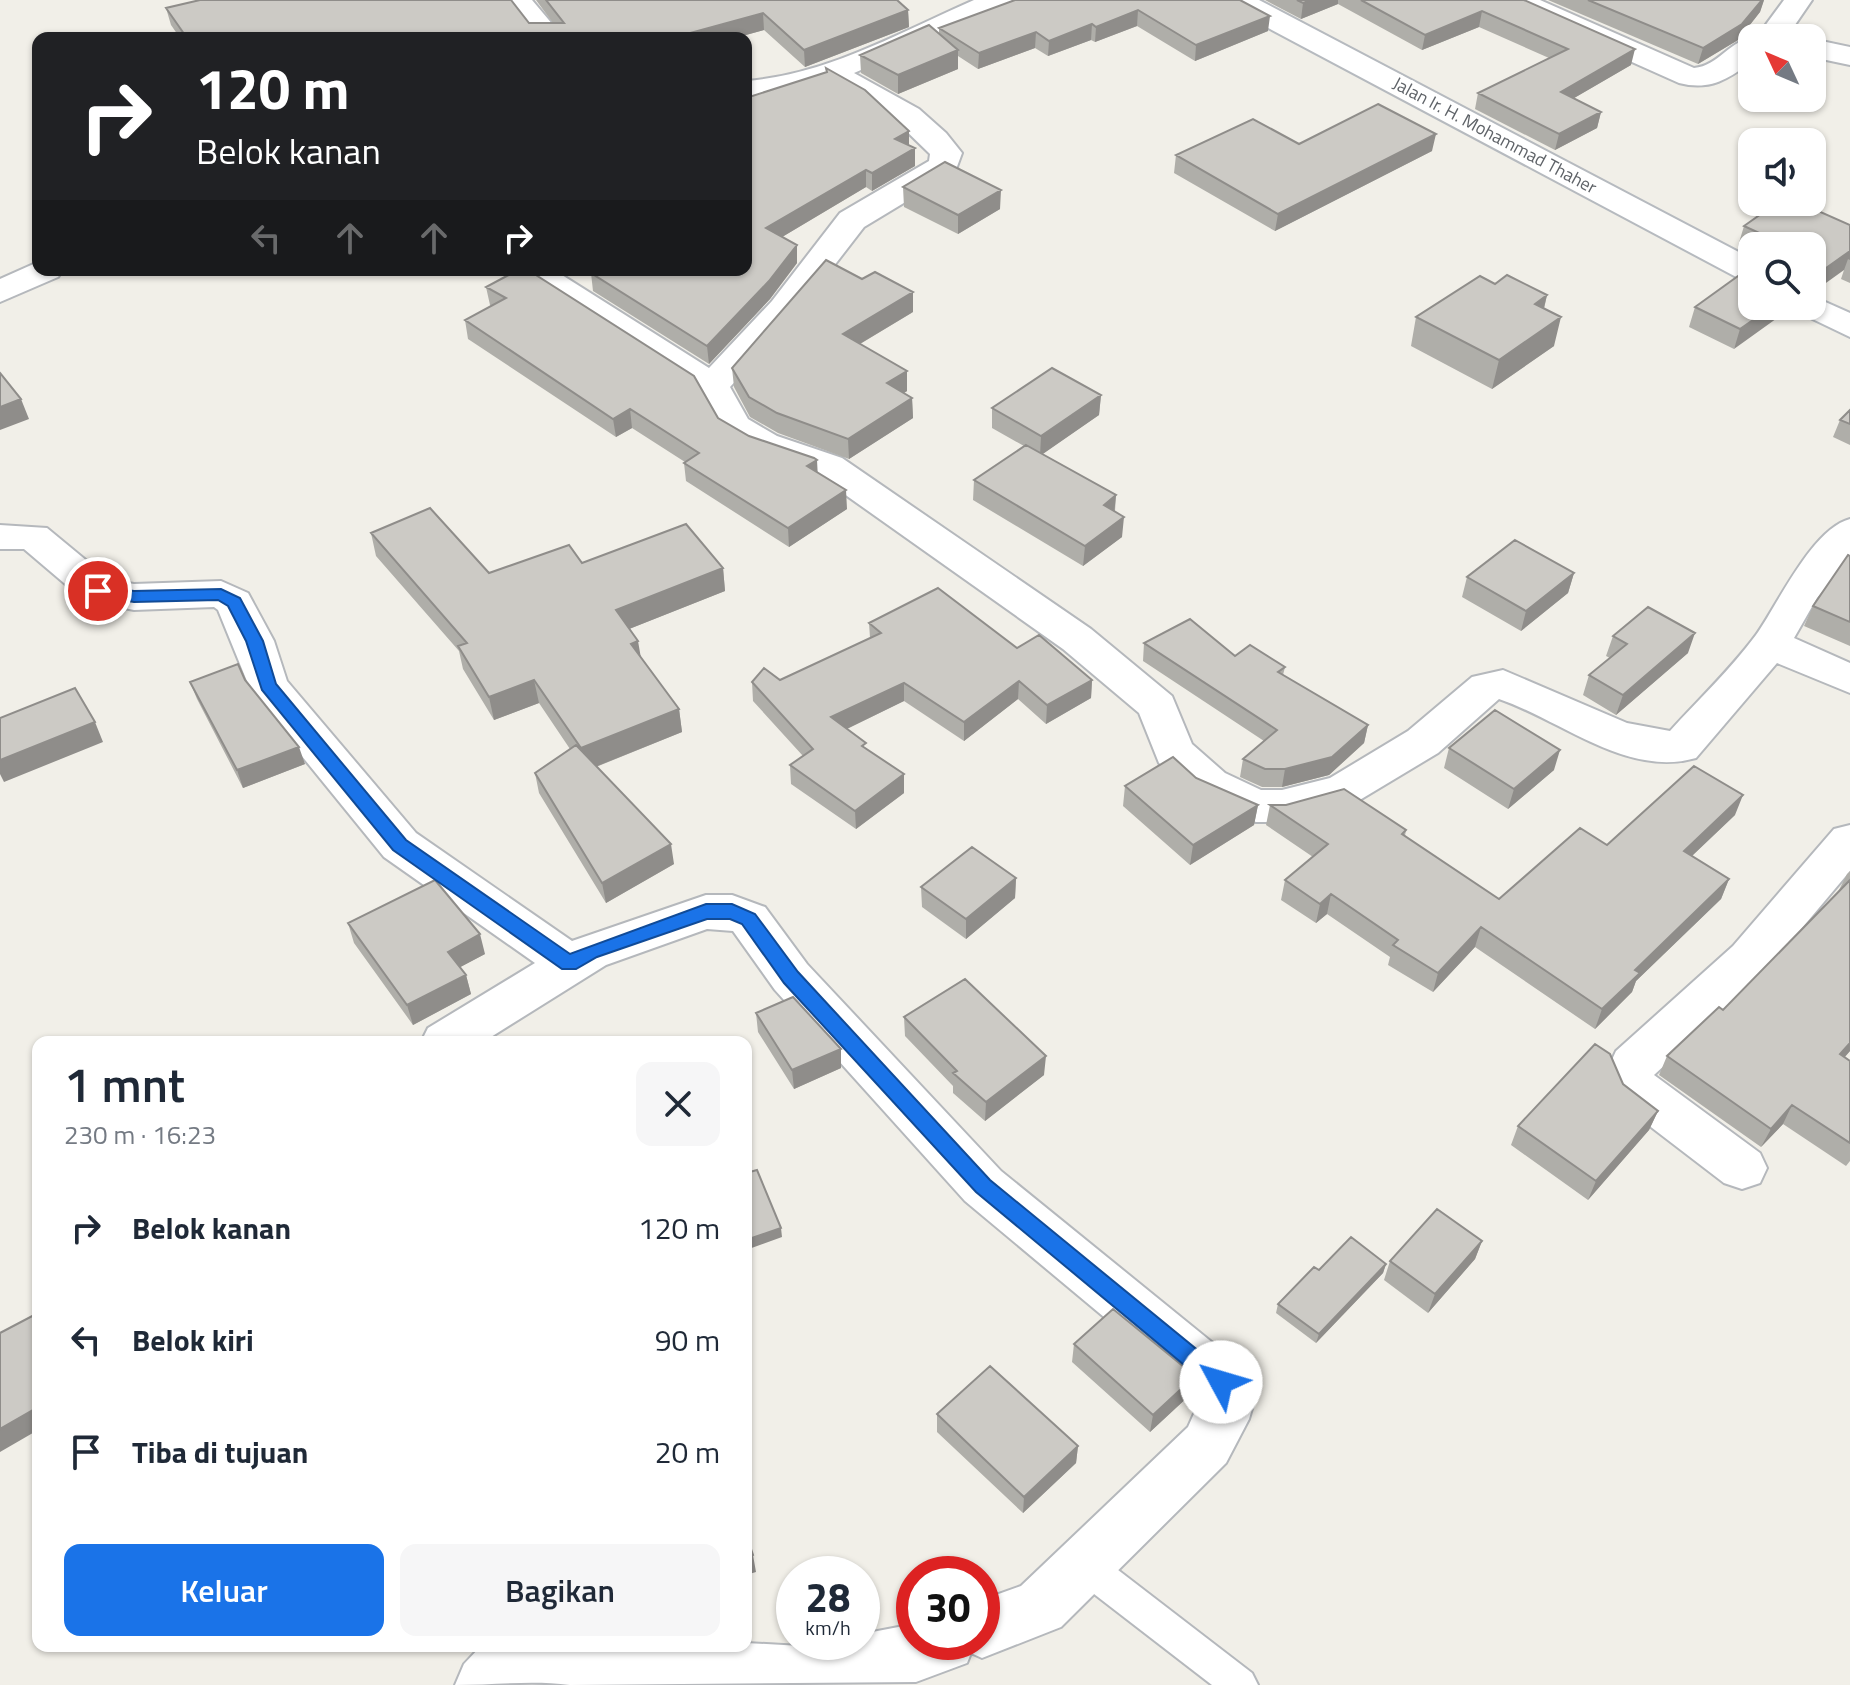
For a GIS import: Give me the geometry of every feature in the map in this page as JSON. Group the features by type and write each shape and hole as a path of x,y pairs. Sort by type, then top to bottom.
{"street":[{"path":"517,0 544,32"},
{"path":"752,90 773,90 828,71 998,0"},
{"name":"Jalan Ir. H. Mohammad Thaher","path":"1237,0 1738,265"},
{"path":"1781,24 1798,0"},
{"path":"1521,1 1690,77 1716,75 1738,57"},
{"path":"1826,51 1850,56"},
{"path":"712,386 784,308 852,220 944,165 946,153 938,140 885,102 828,71"},
{"path":"0,292 33,276"},
{"path":"540,276 712,386 734,426 764,444 829,466 1077,639 1157,706 1174,752 1210,784 1256,806 1282,806 1343,790 1423,742 1487,687 1503,684 1619,737 1660,748 1681,747 1771,644 1801,591 1850,531"},
{"path":"1826,314 1850,327"},
{"path":"0,537 33,537 98,591 134,597 221,594 234,602 254,641 268,686 400,845 569,963"},
{"path":"1771,644 1850,679"},
{"path":"1742,1168 1634,1087 1629,1075 1633,1065 1749,959 1850,841"},
{"path":"454,1036 590,952 706,912 732,912 749,919 791,977 983,1186 1221,1382 1228,1398 1222,1419 1207,1445 1040,1607 1000,1622"},
{"path":"499,1664 540,1652 679,1669 801,1676 896,1657"}],"lane":[{"path":"1084,1565 1240,1685"}],"building":[{"path":"200,0 511,0 529,23 564,23 546,0 897,0 908,10 804,50 763,13 694,32 183,32 166,8"},
{"path":"1015,0 1240,0 1270,16 1196,45 1138,10 1049,41 1036,32 979,53 939,28"},
{"path":"1361,0 1524,0 1635,49 1561,92 1601,112 1559,134 1478,93 1568,49 1482,11 1425,35"},
{"path":"1588,0 1762,0 1742,24 1703,48"},
{"path":"929,25 958,50 898,75 860,55"},
{"path":"826,68 865,90 909,131 895,139 915,148 872,173 866,170 766,228 797,245 769,281 707,346 596,276 752,276 752,96 827,72"},
{"path":"1378,104 1436,134 1278,214 1176,155 1253,119 1299,144"},
{"path":"945,162 1001,190 958,215 903,187"},
{"path":"1826,214 1850,225 1850,251 1826,268 1826,232 1757,232 1744,226 1758,216"},
{"path":"826,260 862,279 875,272 913,292 843,334 907,371 887,383 912,398 848,439 777,413 749,397 732,368"},
{"path":"1507,275 1547,295 1535,304 1561,317 1499,360 1416,317 1480,276 1495,284"},
{"path":"507,276 537,276 694,376 718,418 749,436 814,458 817,460 807,466 846,490 788,528 684,463 699,453 630,409 613,419 465,320 506,298 486,287"},
{"path":"1738,276 1738,320 1753,320 1740,329 1695,307"},
{"path":"1052,368 1101,395 1041,436 992,408"},
{"path":"0,373 21,399 0,407"},
{"path":"1850,410 1850,424 1840,420"},
{"path":"1026,445 1116,495 1104,505 1124,517 1085,546 974,480"},
{"path":"430,508 489,573 569,545 582,563 686,524 723,568 616,610 638,641 631,644 679,709 581,748 534,680 489,697 458,646 467,643 371,533"},
{"path":"1515,540 1574,573 1526,611 1467,577"},
{"path":"1850,556 1850,622 1813,606"},
{"path":"938,588 1017,648 1039,635 1092,680 1047,705 1019,681 964,722 904,683 831,717 866,743 862,746 904,774 855,811 790,765 813,749 752,682 764,668 780,680 881,633 869,623"},
{"path":"1648,607 1695,633 1623,695 1589,675 1627,644 1613,636"},
{"path":"1190,619 1235,656 1250,645 1285,667 1278,672 1368,725 1332,757 1285,769 1265,769 1243,759 1277,730 1144,643"},
{"path":"238,664 245,680 299,747 237,770 190,682"},
{"path":"75,688 95,722 0,760 0,718"},
{"path":"1495,710 1560,750 1514,789 1449,748"},
{"path":"576,745 671,844 602,883 535,773"},
{"path":"1173,757 1196,778 1258,805 1193,845 1125,786"},
{"path":"1694,766 1743,795 1684,851 1729,879 1635,970 1640,973 1602,1009 1481,927 1438,973 1393,945 1398,940 1331,894 1320,904 1285,880 1328,844 1270,805 1286,805 1344,789 1406,830 1402,834 1499,899 1580,828 1607,845"},
{"path":"972,847 1016,878 966,919 921,887"},
{"path":"435,880 480,934 448,952 466,975 407,1005 348,923"},
{"path":"1850,880 1850,1043 1840,1054 1850,1061 1850,1143 1792,1105 1771,1129 1667,1056 1719,1007 1723,1010"},
{"path":"965,979 1046,1056 986,1102 953,1073 957,1071 904,1017"},
{"path":"793,997 841,1049 792,1070 756,1013"},
{"path":"1595,1044 1610,1054 1623,1084 1658,1111 1596,1181 1518,1126"},
{"path":"757,1170 781,1228 752,1238 752,1171"},
{"path":"1437,1209 1482,1241 1435,1294 1390,1261"},
{"path":"1351,1237 1386,1264 1319,1334 1278,1304 1314,1267 1319,1270"},
{"path":"1113,1309 1195,1376 1153,1415 1074,1344"},
{"path":"32,1316 32,1410 0,1429 0,1333"},
{"path":"990,1366 1078,1446 1024,1497 937,1414"}],"route":[{"path":"98,591 134,597 221,594 234,602 254,641 268,686 400,845 569,963 590,952 706,912 732,912 749,919 791,977 983,1186 1221,1382"}]}
